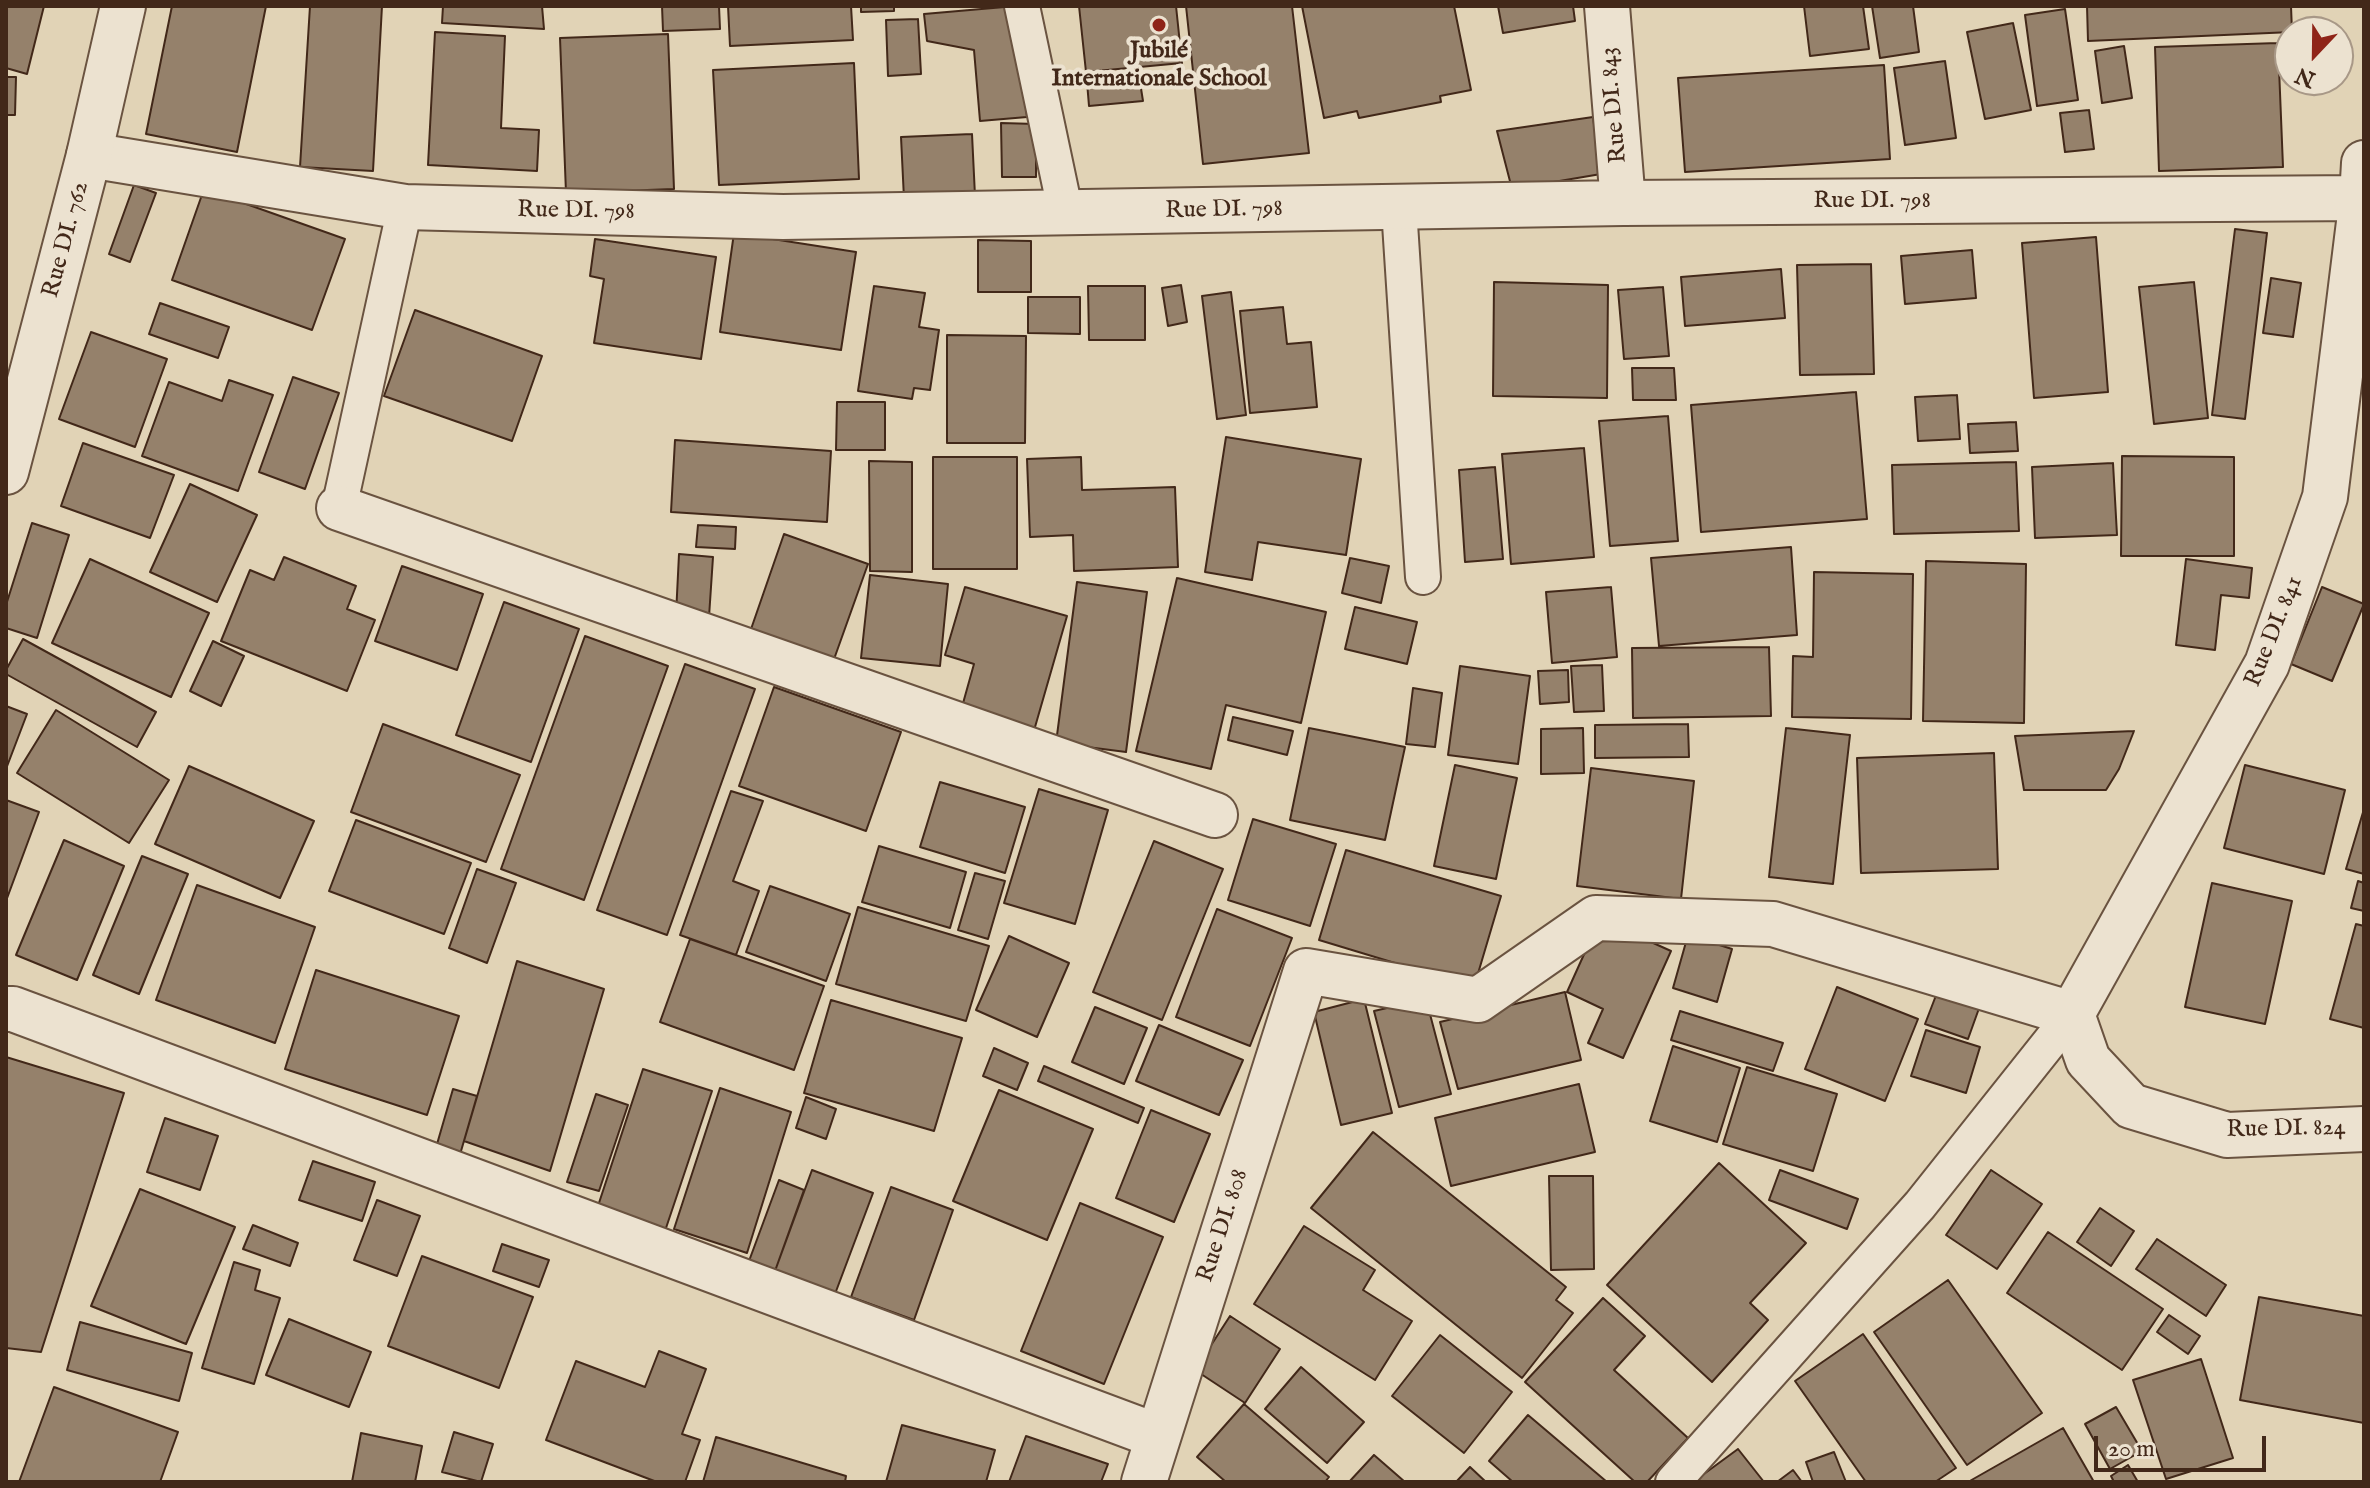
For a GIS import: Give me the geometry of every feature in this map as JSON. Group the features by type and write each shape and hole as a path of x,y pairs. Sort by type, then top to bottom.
{"street":[{"name":"Rue DI. 762","path":"6,472 89,155 123,6"},
{"name":"Rue DI. 843","path":"1607,6 1623,203"},
{"name":"Rue DI. 798","path":"89,155 405,207 783,217 1399,208 2363,186"},
{"name":"Rue DI. 841","path":"2072,1014 2272,650 2325,497 2363,186"},
{"path":"339,508 1215,815"},
{"name":"Rue DI. 808","path":"1144,1482 1306,971 1478,1000 1596,918 1773,924 2072,1014"},
{"path":"6,1009 13,1009 1157,1436"},
{"name":"Rue DI. 824","path":"2072,1014 2088,1060 2131,1106 2227,1135 2364,1129"}],"lane":[{"path":"1022,6 1066,214"},
{"path":"339,508 405,207"},
{"path":"1399,208 1423,577"},
{"path":"1673,1482 1920,1205 2072,1014"}],"building":[{"path":"6,6 44,6 27,74 6,68"},
{"path":"172,6 266,6 237,152 146,134"},
{"path":"310,6 382,6 373,171 300,167"},
{"path":"443,6 542,6 544,29 442,23"},
{"path":"662,6 719,6 720,29 663,31"},
{"path":"728,6 851,6 853,40 730,46"},
{"path":"861,6 894,6 894,11 861,12"},
{"path":"1016,6 1027,117 980,121 974,50 927,41 924,14"},
{"path":"1079,6 1176,6 1182,63 1086,72"},
{"path":"1186,6 1292,6 1309,153 1203,164"},
{"path":"1302,6 1454,6 1471,90 1440,96 1441,102 1359,118 1357,111 1324,118"},
{"path":"1498,6 1573,6 1575,21 1503,33"},
{"path":"1804,6 1863,6 1869,49 1810,56"},
{"path":"1872,6 1913,6 1919,52 1880,58"},
{"path":"2087,6 2291,6 2291,16 2274,16 2274,33 2088,41"},
{"path":"2065,9 2078,100 2037,106 2025,15"},
{"path":"918,19 921,74 888,76 886,20"},
{"path":"2013,23 2031,110 1985,119 1967,32"},
{"path":"435,32 505,36 501,128 539,130 537,171 428,165"},
{"path":"668,34 674,189 566,193 560,38"},
{"path":"2274,43 2274,96 2280,96 2283,167 2159,171 2155,47"},
{"path":"2124,46 2132,98 2102,103 2095,51"},
{"path":"1945,61 1956,138 1905,145 1894,68"},
{"path":"854,63 859,179 719,185 713,70"},
{"path":"1884,65 1890,159 1685,172 1678,78"},
{"path":"1139,76 1143,101 1089,106 1087,82"},
{"path":"6,77 16,77 15,115 6,115"},
{"path":"2089,110 2094,149 2065,152 2060,113"},
{"path":"1593,117 1601,174 1512,189 1497,131"},
{"path":"1001,123 1036,124 1036,177 1002,177"},
{"path":"972,134 975,196 904,199 901,137"},
{"path":"134,185 156,193 130,262 109,254"},
{"path":"204,189 345,239 312,330 172,280"},
{"path":"2235,229 2267,233 2245,419 2212,415"},
{"path":"734,233 856,252 841,350 720,332"},
{"path":"2096,237 2108,392 2034,398 2022,243"},
{"path":"595,239 716,257 701,359 594,343 604,279 590,276"},
{"path":"978,240 1031,241 1031,292 978,292"},
{"path":"1972,250 1976,298 1905,304 1901,256"},
{"path":"1871,264 1874,374 1800,375 1797,265"},
{"path":"1781,269 1785,318 1685,326 1681,277"},
{"path":"2271,278 2301,283 2293,337 2263,333"},
{"path":"1494,282 1608,285 1607,398 1493,396"},
{"path":"2194,282 2208,418 2154,424 2139,287"},
{"path":"1181,285 1187,322 1168,326 1162,288"},
{"path":"874,286 925,293 919,327 939,330 930,390 914,388 912,399 858,391"},
{"path":"1088,286 1145,286 1145,340 1089,340"},
{"path":"1663,287 1669,356 1624,359 1618,290"},
{"path":"1231,292 1246,415 1217,419 1202,296"},
{"path":"1028,297 1080,297 1080,334 1028,333"},
{"path":"160,303 229,327 218,358 149,334"},
{"path":"1283,307 1287,344 1311,342 1317,407 1250,413 1240,311"},
{"path":"415,310 542,356 512,441 384,396"},
{"path":"91,332 167,359 135,447 59,419"},
{"path":"947,335 1026,336 1025,443 947,443"},
{"path":"1632,368 1674,368 1676,400 1633,400"},
{"path":"293,377 339,393 305,489 259,472"},
{"path":"229,380 273,395 238,491 142,456 169,382 222,401"},
{"path":"1856,392 1867,519 1701,532 1691,405"},
{"path":"1957,395 1960,439 1918,441 1915,397"},
{"path":"837,402 885,402 885,450 836,450"},
{"path":"1668,416 1678,541 1610,546 1599,421"},
{"path":"2016,422 2018,451 1970,453 1968,424"},
{"path":"1226,437 1361,459 1346,555 1258,542 1252,580 1205,572"},
{"path":"675,440 831,451 827,522 671,512"},
{"path":"83,443 174,475 150,538 61,506"},
{"path":"1584,448 1594,557 1511,564 1502,454"},
{"path":"2122,456 2234,457 2234,556 2121,556"},
{"path":"933,457 1017,457 1017,569 933,569"},
{"path":"1081,457 1082,490 1175,487 1178,567 1074,571 1073,535 1030,537 1027,459"},
{"path":"869,461 912,462 912,572 870,571"},
{"path":"2016,462 2019,531 1894,534 1892,465"},
{"path":"2113,463 2117,535 2035,538 2032,467"},
{"path":"1495,467 1503,559 1465,562 1459,470"},
{"path":"190,484 257,515 217,602 150,572"},
{"path":"32,523 69,535 37,638 6,628 6,605"},
{"path":"698,525 736,527 735,549 696,547"},
{"path":"784,534 868,564 833,662 750,632"},
{"path":"1791,547 1797,635 1659,646 1651,558"},
{"path":"679,554 713,557 709,617 676,615"},
{"path":"284,557 356,586 347,609 375,620 347,691 221,641 250,570 274,580"},
{"path":"1350,558 1389,566 1381,603 1342,593"},
{"path":"90,559 209,613 171,697 52,643"},
{"path":"2186,559 2252,568 2249,598 2221,595 2215,650 2176,645"},
{"path":"1926,561 2026,564 2024,723 1923,721"},
{"path":"402,566 483,594 457,670 375,641"},
{"path":"1814,572 1913,574 1911,719 1792,717 1793,656 1813,657"},
{"path":"870,575 948,584 940,666 861,658"},
{"path":"1177,578 1326,612 1301,723 1226,705 1211,769 1136,751"},
{"path":"1077,582 1147,592 1126,752 1056,743"},
{"path":"965,587 1067,616 1033,734 960,714 974,664 945,655"},
{"path":"1611,587 1617,657 1552,663 1546,592"},
{"path":"2322,587 2364,604 2332,681 2291,664"},
{"path":"504,602 579,629 531,762 456,735"},
{"path":"1355,607 1417,622 1407,664 1345,649"},
{"path":"585,636 668,666 584,900 501,869"},
{"path":"23,639 156,712 137,747 6,674"},
{"path":"213,641 244,656 221,706 190,691"},
{"path":"1769,647 1771,716 1633,718 1632,648"},
{"path":"685,664 755,689 667,935 597,910"},
{"path":"1602,665 1604,711 1574,712 1571,666"},
{"path":"1460,666 1530,676 1518,764 1448,755"},
{"path":"1568,670 1569,702 1540,704 1538,671"},
{"path":"774,687 901,732 866,831 739,786"},
{"path":"1413,688 1442,693 1435,747 1406,744"},
{"path":"6,706 27,714 6,769"},
{"path":"56,710 169,780 129,843 17,773"},
{"path":"1233,717 1293,731 1287,755 1228,740"},
{"path":"383,724 520,775 486,862 351,812"},
{"path":"1688,724 1689,757 1595,758 1595,725"},
{"path":"1309,728 1405,747 1385,840 1290,820"},
{"path":"1583,728 1584,773 1541,774 1541,729"},
{"path":"1786,728 1850,735 1833,884 1769,877"},
{"path":"2134,731 2119,769 2106,790 2024,790 2015,736"},
{"path":"1994,753 1998,869 1861,873 1857,758"},
{"path":"1455,765 1517,778 1496,879 1434,866"},
{"path":"2245,765 2345,790 2324,874 2224,848"},
{"path":"189,766 314,821 280,898 155,844"},
{"path":"1591,768 1694,781 1681,899 1577,886"},
{"path":"940,782 1025,807 1005,873 920,847"},
{"path":"1039,789 1108,810 1075,924 1004,903"},
{"path":"731,791 763,801 733,881 759,891 736,955 680,935"},
{"path":"6,800 39,812 6,901"},
{"path":"2364,809 2364,874 2346,869"},
{"path":"1253,819 1336,844 1310,926 1228,900"},
{"path":"356,820 471,863 444,934 329,891"},
{"path":"64,840 124,866 77,980 16,955"},
{"path":"1154,841 1223,869 1162,1020 1093,992"},
{"path":"879,846 966,872 950,928 862,902"},
{"path":"1346,850 1501,896 1474,987 1319,940"},
{"path":"142,856 188,874 139,994 93,975"},
{"path":"477,869 516,883 487,963 449,948"},
{"path":"975,873 1005,881 988,939 958,930"},
{"path":"2358,881 2364,883 2364,911 2351,908"},
{"path":"2212,883 2292,901 2265,1024 2185,1007"},
{"path":"197,885 315,927 275,1043 156,1000"},
{"path":"770,886 850,914 826,981 746,952"},
{"path":"858,907 989,946 966,1021 836,984"},
{"path":"1217,909 1292,938 1250,1046 1176,1017"},
{"path":"1600,919 1671,951 1623,1058 1588,1043 1603,1009 1567,992"},
{"path":"2356,924 2364,926 2364,1028 2330,1019"},
{"path":"1688,935 1732,949 1717,1002 1673,988"},
{"path":"1009,936 1069,963 1037,1037 976,1010"},
{"path":"690,939 824,986 794,1070 660,1022"},
{"path":"517,961 604,989 550,1171 464,1141"},
{"path":"316,970 459,1016 427,1115 285,1069"},
{"path":"1940,985 1982,1000 1968,1039 1925,1024"},
{"path":"1837,987 1918,1019 1885,1101 1805,1069"},
{"path":"1565,992 1581,1060 1458,1089 1440,1022"},
{"path":"1364,999 1392,1113 1341,1125 1314,1012"},
{"path":"1426,999 1451,1094 1399,1107 1374,1011"},
{"path":"831,1000 962,1038 934,1131 804,1093"},
{"path":"1095,1007 1147,1028 1124,1084 1072,1062"},
{"path":"1680,1011 1783,1043 1773,1071 1671,1040"},
{"path":"1159,1025 1243,1060 1219,1115 1136,1081"},
{"path":"1926,1030 1980,1047 1966,1093 1911,1076"},
{"path":"1673,1046 1740,1068 1717,1142 1650,1121"},
{"path":"994,1048 1028,1063 1017,1090 983,1076"},
{"path":"6,1057 124,1093 41,1352 6,1348"},
{"path":"1044,1066 1144,1108 1138,1123 1038,1081"},
{"path":"1747,1067 1837,1094 1813,1171 1723,1144"},
{"path":"643,1069 712,1091 665,1231 597,1209"},
{"path":"1579,1084 1595,1152 1451,1186 1435,1118"},
{"path":"720,1088 791,1112 747,1253 674,1229"},
{"path":"453,1089 477,1096 459,1158 435,1151"},
{"path":"999,1090 1093,1129 1047,1240 953,1201"},
{"path":"596,1094 628,1105 599,1191 567,1182"},
{"path":"806,1097 836,1109 826,1139 796,1128"},
{"path":"1151,1110 1210,1134 1174,1222 1116,1198"},
{"path":"165,1118 218,1136 200,1190 147,1172"},
{"path":"1373,1132 1566,1287 1556,1300 1573,1313 1522,1378 1311,1208"},
{"path":"313,1161 375,1182 362,1221 299,1200"},
{"path":"1719,1163 1806,1243 1750,1303 1768,1320 1712,1382 1607,1285"},
{"path":"812,1170 873,1193 835,1294 775,1271"},
{"path":"1780,1170 1858,1199 1847,1229 1769,1200"},
{"path":"1991,1170 2042,1204 1997,1269 1946,1235"},
{"path":"1549,1176 1593,1176 1594,1269 1551,1270"},
{"path":"779,1180 804,1190 775,1271 749,1261"},
{"path":"891,1187 953,1210 914,1320 851,1297"},
{"path":"140,1189 235,1227 186,1344 91,1306"},
{"path":"377,1200 420,1216 397,1276 354,1260"},
{"path":"1080,1203 1163,1237 1104,1384 1021,1351"},
{"path":"2100,1208 2134,1231 2111,1266 2077,1242"},
{"path":"253,1225 298,1243 290,1266 243,1249"},
{"path":"1304,1226 1375,1270 1363,1290 1412,1321 1375,1380 1254,1304"},
{"path":"2048,1232 2163,1309 2122,1370 2007,1293"},
{"path":"2157,1239 2226,1285 2206,1316 2136,1269"},
{"path":"502,1244 549,1260 539,1287 493,1271"},
{"path":"422,1256 533,1297 499,1388 388,1346"},
{"path":"234,1262 260,1270 255,1290 280,1298 254,1384 202,1368"},
{"path":"1948,1280 2042,1413 1967,1465 1874,1332"},
{"path":"2259,1297 2364,1316 2364,1423 2240,1400"},
{"path":"1603,1298 1645,1336 1614,1370 1688,1438 1647,1482 1635,1482 1525,1382"},
{"path":"2169,1315 2200,1336 2188,1354 2157,1332"},
{"path":"1230,1316 1280,1349 1245,1403 1195,1370"},
{"path":"289,1319 371,1352 349,1407 266,1375"},
{"path":"80,1322 192,1353 179,1401 67,1370"},
{"path":"1863,1334 1956,1468 1935,1482 1866,1482 1795,1381"},
{"path":"1440,1335 1512,1392 1464,1453 1392,1396"},
{"path":"659,1351 706,1369 682,1434 700,1440 685,1482 657,1482 546,1440 576,1361 645,1387"},
{"path":"2201,1359 2233,1458 2166,1479 2133,1380"},
{"path":"1301,1367 1364,1422 1327,1463 1265,1409"},
{"path":"54,1387 178,1432 160,1482 19,1482"},
{"path":"1244,1404 1329,1477 1325,1482 1226,1482 1197,1457"},
{"path":"2116,1407 2142,1451 2110,1469 2085,1424"},
{"path":"1528,1415 1607,1482 1513,1482 1489,1461"},
{"path":"902,1425 995,1450 986,1482 886,1482"},
{"path":"2063,1428 2094,1482 1968,1482"},
{"path":"454,1432 493,1444 481,1482 442,1472"},
{"path":"361,1433 422,1446 415,1482 352,1482"},
{"path":"1026,1436 1108,1464 1101,1482 1009,1482"},
{"path":"716,1437 846,1476 845,1482 703,1482"},
{"path":"1738,1449 1764,1482 1693,1482"},
{"path":"1834,1452 1846,1482 1813,1482 1806,1462"},
{"path":"1374,1455 1405,1482 1349,1482"},
{"path":"2128,1465 2138,1482 2114,1482 2111,1476"},
{"path":"1470,1467 1486,1482 1456,1482"},
{"path":"1793,1470 1802,1482 1777,1482"}],"place":[{"name":"Jubilé Internationale School","path":"1159,25"}]}
